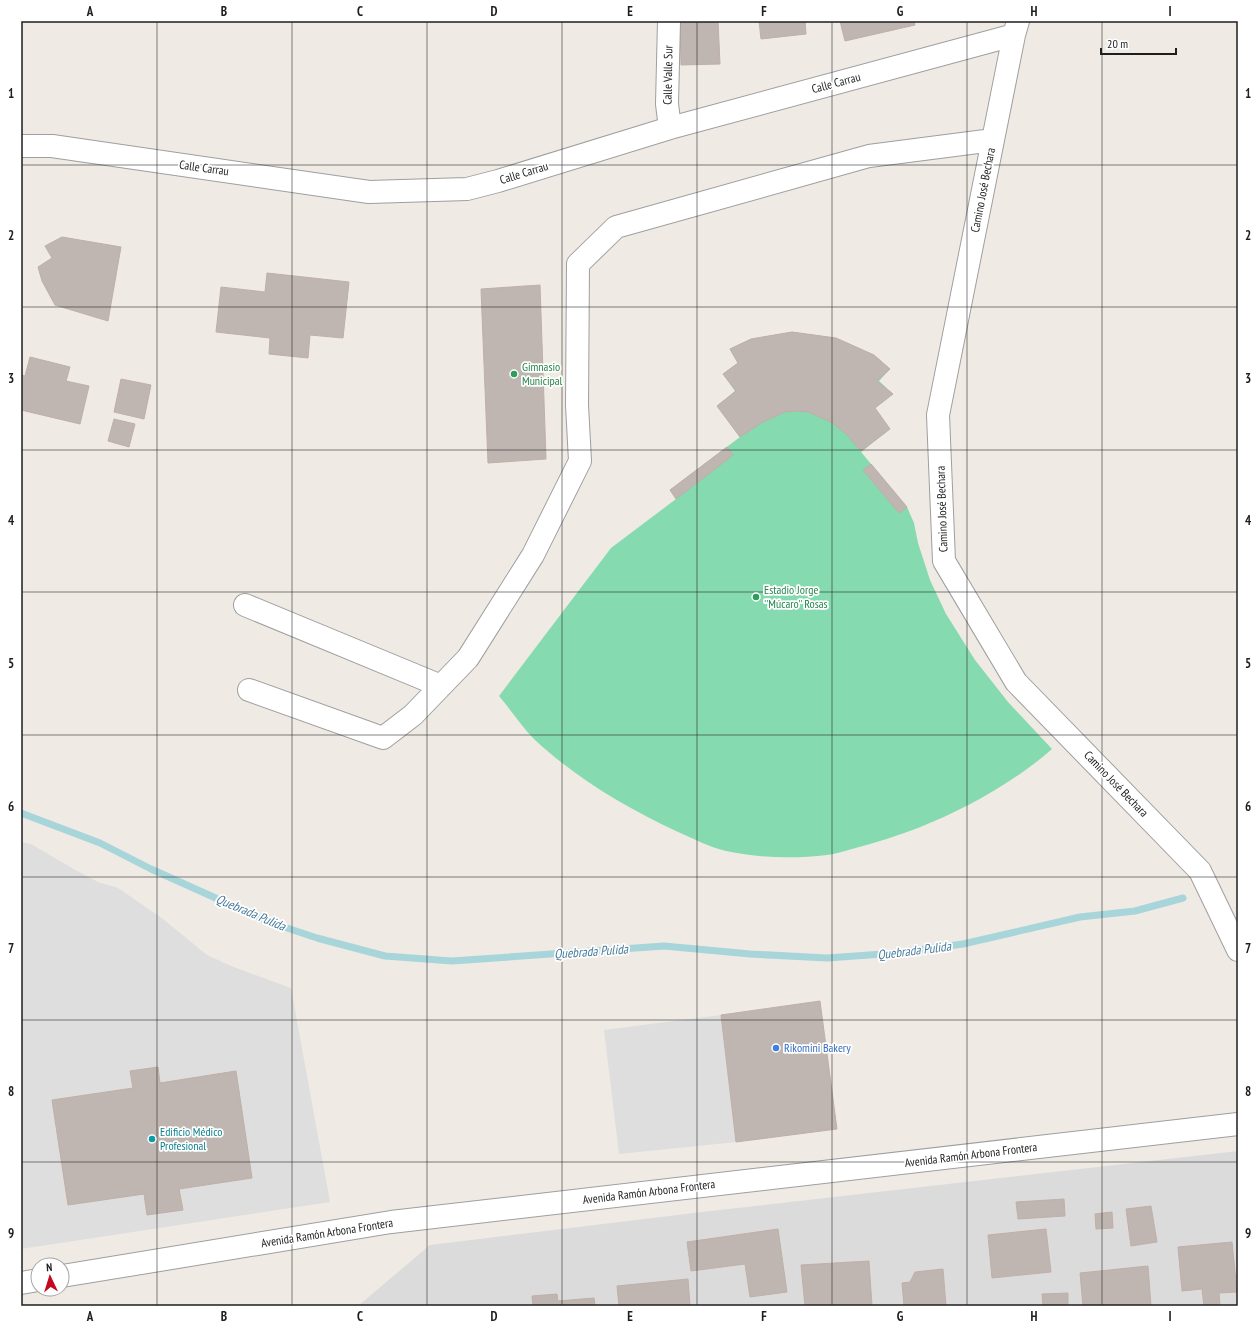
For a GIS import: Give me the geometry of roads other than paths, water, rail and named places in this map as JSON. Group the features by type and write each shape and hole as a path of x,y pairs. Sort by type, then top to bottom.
{"street":[{"name":"Calle Valle Sur","path":"670,21 667,104 670,128"},
{"name":"Calle Carrau","path":"21,146 52,146 369,192 467,188 506,178 670,128 1016,28"},
{"name":"Camino José Bechara","path":"1016,28 938,415 944,561 1016,682 1200,871 1238,950"},
{"path":"248,690 383,738 413,715 468,658 533,555 580,461 577,404 578,264 616,227 869,156 993,140"},
{"path":"245,605 441,686"},
{"name":"Avenida Ramón Arbona Frontera","path":"70,1275 391,1222 1238,1124"}],"waterway":[{"name":"Quebrada Pulida","path":"21,813 100,843 151,869 269,922 317,938 385,956 452,961 664,946 750,954 827,958 897,953 963,944 1080,917 1135,911 1183,898"}],"place":[{"name":"Gimnasio Municipal","path":"514,374"},
{"name":"Estadio Jorge ''Múcaro'' Rosas","path":"756,597"},
{"name":"Rikomini Bakery","path":"776,1048"},
{"name":"Edificio Médico Profesional","path":"152,1139"}]}
